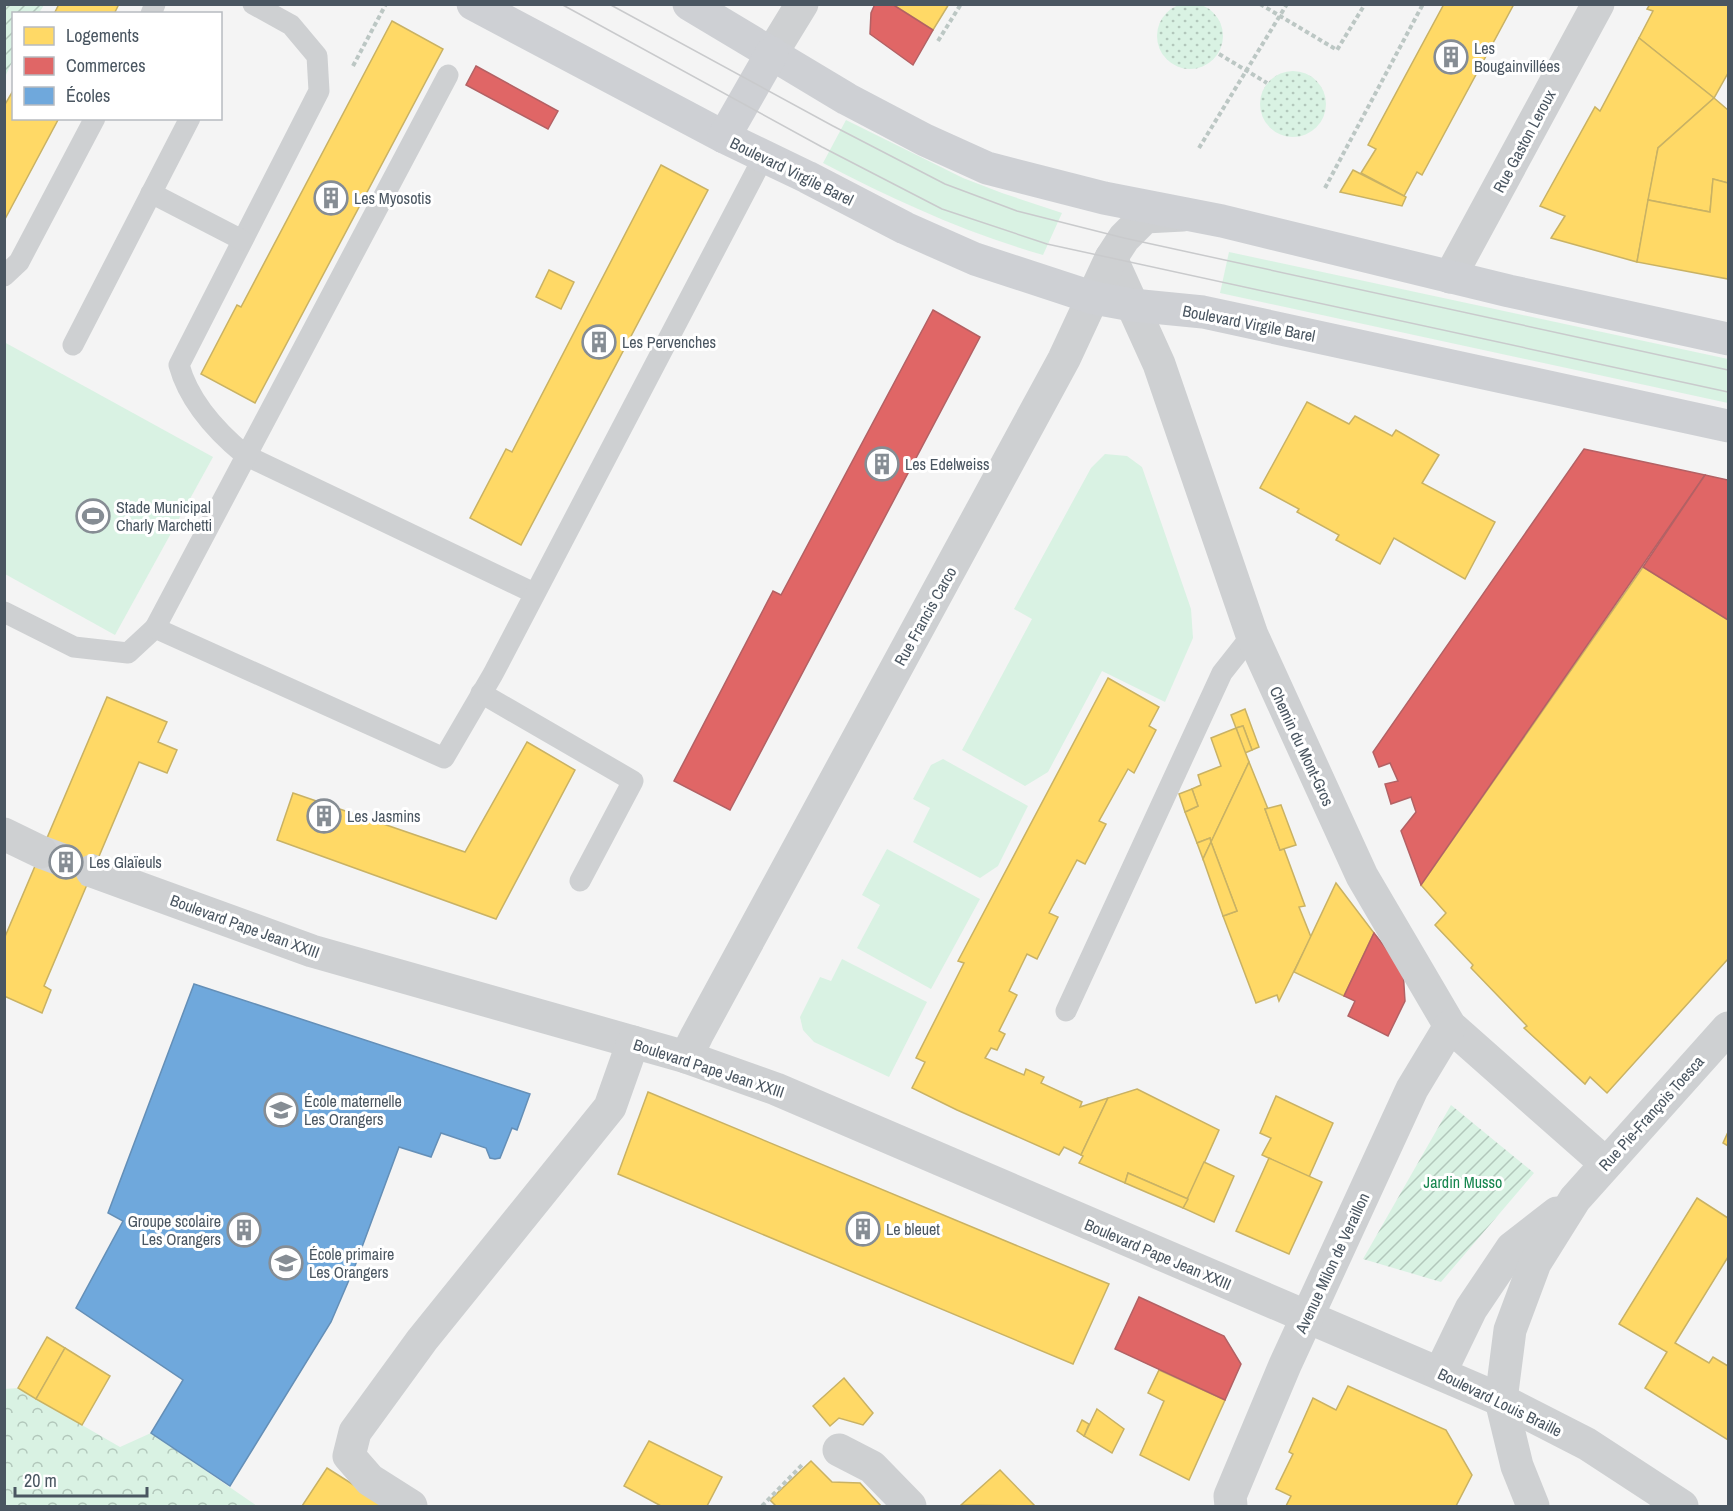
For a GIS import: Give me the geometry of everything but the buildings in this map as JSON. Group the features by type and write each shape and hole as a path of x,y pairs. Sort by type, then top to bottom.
{"main road":[{"name":"Boulevard Virgile Barel","path":"472,4 724,137 905,228 975,260 1094,298 1132,305 1203,312 1728,426"},
{"path":"689,4 847,99 926,140 987,168 1104,198 1189,214 1450,277 1728,339"},
{"name":"Boulevard Virgile Barel","path":"724,137 772,53"}],"street":[{"path":"772,53 802,4"},
{"name":"Rue Gaston Leroux","path":"1450,277 1598,4"},
{"name":"Rue Francis Carco","path":"686,1057 1064,359 1111,258 1124,238 1145,217 1189,214"},
{"name":"Chemin du Mont-Gros","path":"1111,258 1159,364 1252,635 1362,876 1450,1026 1605,1163"},
{"path":"4,834 41,852"},
{"name":"Boulevard Pape Jean XXIII","path":"92,871 312,951 686,1057 776,1089 1307,1317"},
{"name":"Avenue Milon de Veraillon","path":"1232,1506 1230,1496 1285,1365 1412,1089 1450,1026"},
{"name":"Rue Pie-François Toesca","path":"1575,1199 1728,1028"},
{"path":"411,1506 370,1480 348,1456 355,1432 422,1340 610,1107 633,1042"},
{"path":"1440,1373 1471,1309 1512,1248 1575,1199"},
{"path":"1533,1506 1517,1466 1501,1400 1510,1330 1535,1263 1575,1199"},
{"name":"Boulevard Louis Braille","path":"1307,1317 1501,1400 1587,1444 1682,1506"},
{"path":"839,1449 872,1467 910,1506"}],"lane":[{"path":"253,4 291,25 317,56 319,91 179,365 184,386 219,433 245,455 534,593"},
{"path":"4,612 74,647 128,653 155,628 448,75"},
{"path":"4,276 20,262 94,120"},
{"path":"73,345 189,120"},
{"path":"155,628 444,758 481,693 764,156"},
{"path":"151,193 242,240"},
{"path":"1066,1011 1221,673 1252,635"},
{"path":"481,693 633,781 580,881"}],"path":[{"path":"938,41 961,4"},
{"path":"1260,4 1336,50 1365,4"},
{"path":"1199,148 1287,4"},
{"path":"1325,188 1423,4"},
{"path":"1219,54 1267,82"},
{"path":"762,1506 809,1457 839,1449"}],"green space":[{"path":"1190,3 1203,5 1218,18 1223,36 1221,49 1208,64 1190,69 1177,67 1162,54 1157,36 1159,23 1172,8"},
{"path":"5,4 44,5 40,12 12,12 12,62 5,77"},
{"path":"1299,71 1317,80 1324,91 1326,104 1324,117 1317,128 1306,135 1287,137 1269,128 1262,117 1260,98 1269,80 1280,73"},
{"path":"846,120 963,178 1062,213 1043,255 931,215 823,163"},
{"path":"1229,252 1728,359 1728,403 1220,293"},
{"name":"Stade Municipal Charly Marchetti","path":"4,342 213,457 115,635 5,574"},
{"path":"1105,454 1127,456 1142,467 1191,609 1193,638 1165,702 1102,671 1048,772 1025,786 962,750 1032,619 1014,609 1091,468"},
{"path":"943,759 1028,806 998,866 980,878 913,842 930,808 913,799 931,765"},
{"path":"887,849 980,899 931,989 857,948 880,905 862,895"},
{"path":"842,959 927,1002 889,1077 814,1042 803,1030 800,1017 820,977 831,981"},
{"name":"Jardin Musso","path":"1451,1105 1534,1173 1441,1282 1363,1259"},
{"path":"18,1388 120,1447 151,1433 257,1506 5,1506 4,1389"}],"tunnel":[{"path":"41,852 92,871"}],"tram line":[{"path":"561,4 822,147 942,209 1047,244 1728,392"},
{"path":"609,4 945,184 1017,211 1124,238 1728,370"}],"place":[{"name":"Les Bougainvillées","path":"1451,57"},
{"name":"Les Myosotis","path":"331,198"},
{"name":"Les Pervenches","path":"599,342"},
{"name":"Les Edelweiss","path":"882,464"},
{"name":"Stade Municipal Charly Marchetti","path":"93,516"},
{"name":"Les Jasmins","path":"324,816"},
{"name":"Les Glaïeuls","path":"66,862"},
{"name":"École maternelle Les Orangers","path":"281,1110"},
{"name":"Le bleuet","path":"863,1229"},
{"name":"Groupe scolaire Les Orangers","path":"244,1230"},
{"name":"École primaire Les Orangers","path":"286,1263"}]}
